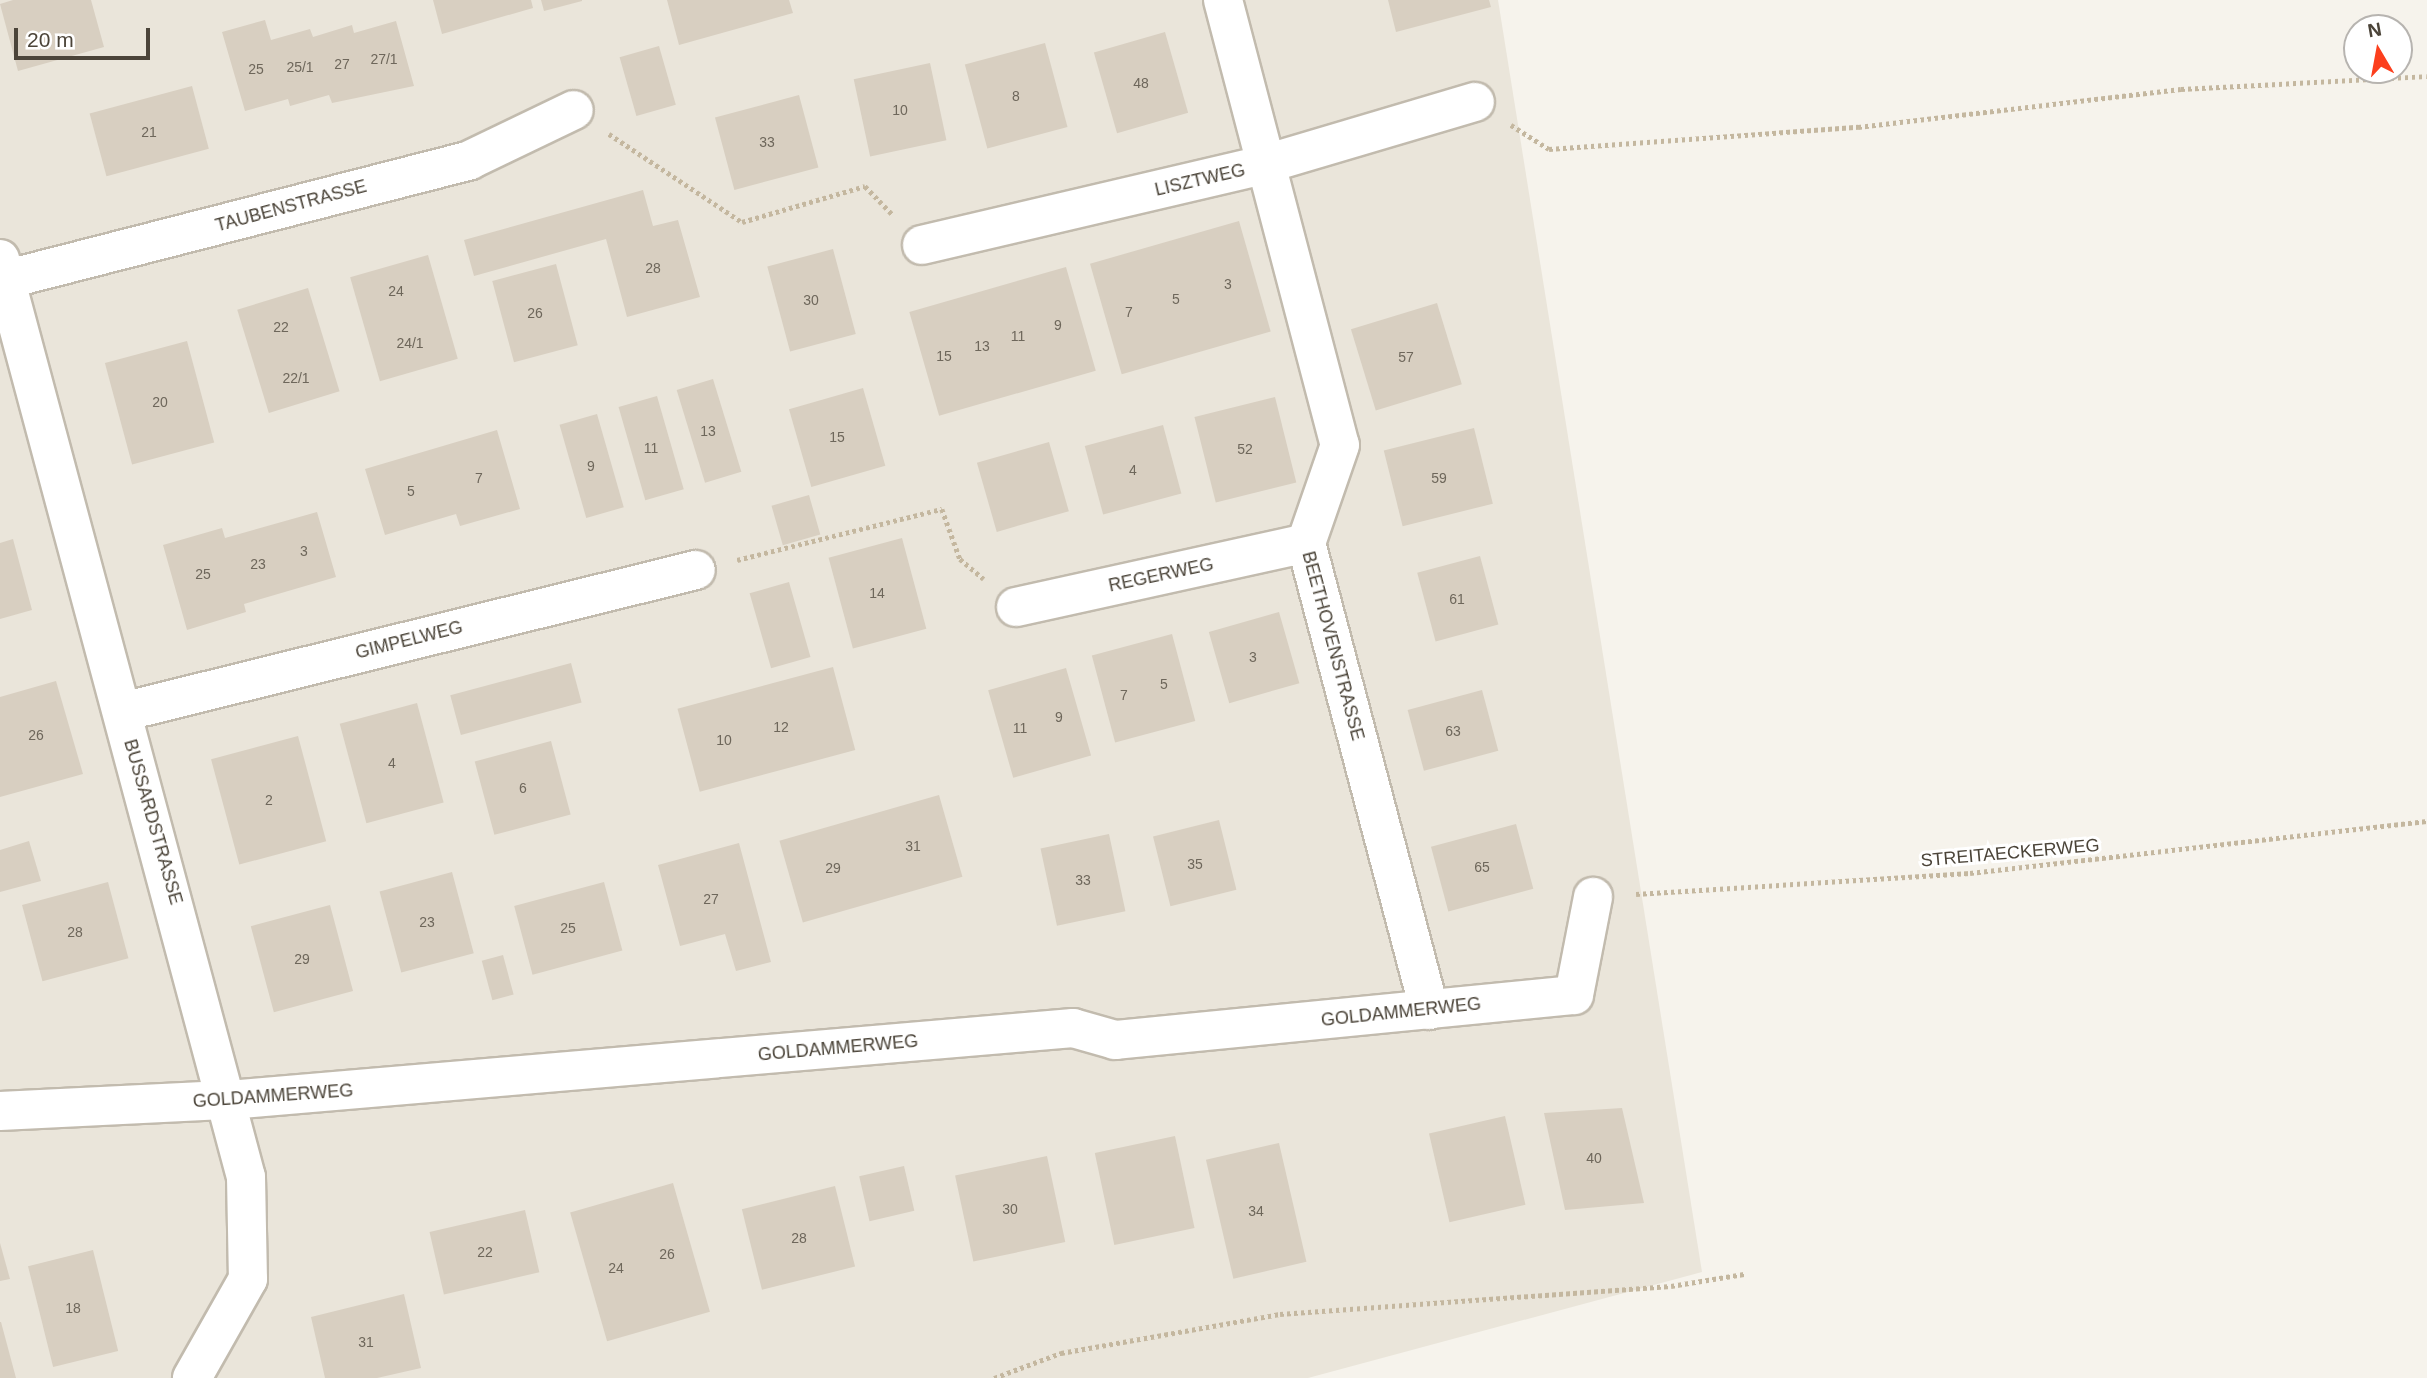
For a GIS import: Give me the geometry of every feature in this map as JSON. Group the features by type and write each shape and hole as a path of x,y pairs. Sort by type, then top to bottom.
{"street":[{"name":"BEETHOVENSTRASSE","path":"1223,0 1262,165 1340,445 1306,543 1429,1010"},
{"name":"LISZTWEG","path":"922,245 1262,165 1475,102"},
{"name":"TAUBENSTRASSE","path":"2,274 470,160 574,110"},
{"name":"BUSSARDSTRASSE","path":"2,274 122,712 170,876 210,1049 229,1100 246,1177 248,1279 192,1378"},
{"name":"REGERWEG","path":"1016,607 1306,543"},
{"name":"GIMPELWEG","path":"122,712 696,570"},
{"name":"GOLDAMMERWEG","path":"0,1111 229,1100 1073,1028 1115,1040 1574,995 1593,897"}],"path":[{"path":"1475,102 1549,149 1858,127 2181,89 2427,76"},
{"path":"574,110 742,222 865,186 922,245"},
{"path":"696,570 942,509 960,559 1016,607"},
{"name":"STREITAECKERWEG","path":"1593,897 1970,873 2427,821"},
{"path":"994,1378 1061,1353 1280,1314 1671,1286 1744,1274"}],"shaded area":[{"path":"0,0 1498,0 1702,1272 1308,1378 0,1378"}],"building":[{"path":"13,0 91,0 104,47 18,71 0,4"},
{"path":"433,0 531,0 533,8 442,34"},
{"path":"541,0 582,0 582,1 544,11"},
{"path":"667,0 789,0 793,13 679,45"},
{"path":"1388,0 1489,0 1491,7 1396,32"},
{"path":"265,20 271,40 310,29 313,37 352,25 354,33 396,21 414,86 332,103 329,95 290,106 288,99 245,111 222,32"},
{"path":"1165,32 1188,113 1117,133 1094,52"},
{"path":"1045,43 1068,127 987,149 965,64"},
{"path":"659,46 676,105 636,116 620,57"},
{"path":"930,63 946,140 870,156 854,79"},
{"path":"192,86 209,149 106,176 90,113"},
{"path":"799,95 818,167 734,190 715,118"},
{"path":"643,190 653,226 678,220 700,297 627,317 606,239 474,276 464,240"},
{"path":"1239,221 1271,332 1122,374 1090,264"},
{"path":"833,249 856,334 790,352 767,267"},
{"path":"428,255 458,359 380,381 350,277"},
{"path":"556,264 578,345 514,362 492,281"},
{"path":"1066,267 1096,371 939,416 909,312"},
{"path":"308,288 340,391 269,413 237,310"},
{"path":"1437,303 1462,384 1376,411 1351,329"},
{"path":"187,341 214,442 132,464 105,363"},
{"path":"713,379 741,472 705,483 677,390"},
{"path":"863,388 885,466 811,487 789,409"},
{"path":"657,396 684,489 645,500 619,407"},
{"path":"1275,397 1296,482 1216,502 1194,417"},
{"path":"597,414 624,507 586,518 560,425"},
{"path":"1163,425 1181,494 1103,515 1085,446"},
{"path":"1474,428 1493,504 1403,526 1384,450"},
{"path":"497,430 520,509 460,526 456,514 385,535 365,469"},
{"path":"1049,442 1069,511 997,532 977,463"},
{"path":"809,495 820,534 783,545 772,506"},
{"path":"317,512 336,577 244,604 246,612 187,630 163,545 222,528 225,538"},
{"path":"902,538 926,629 853,648 829,558"},
{"path":"13,539 32,610 0,619 0,543"},
{"path":"1480,556 1498,625 1436,641 1417,573"},
{"path":"789,582 810,657 771,668 750,593"},
{"path":"1279,612 1299,683 1229,703 1209,632"},
{"path":"1172,634 1195,721 1115,742 1092,655"},
{"path":"571,663 582,703 461,735 450,695"},
{"path":"833,667 855,750 700,792 677,709"},
{"path":"1066,668 1091,755 1013,778 988,690"},
{"path":"56,681 83,774 0,797 0,697"},
{"path":"1482,690 1498,751 1424,771 1408,710"},
{"path":"417,703 444,802 366,823 340,724"},
{"path":"298,736 326,841 239,865 211,759"},
{"path":"551,741 571,814 494,835 475,761"},
{"path":"939,795 962,877 803,922 779,841"},
{"path":"1219,820 1236,890 1170,906 1153,836"},
{"path":"1516,824 1533,889 1448,911 1431,847"},
{"path":"1109,834 1125,911 1057,926 1041,849"},
{"path":"29,841 41,881 0,892 0,850"},
{"path":"739,843 771,962 736,971 725,934 680,946 658,865"},
{"path":"452,872 474,953 401,973 380,891"},
{"path":"108,882 128,958 42,981 22,905"},
{"path":"604,882 622,951 533,975 514,906"},
{"path":"330,905 353,991 274,1012 251,926"},
{"path":"503,955 514,995 492,1000 482,961"},
{"path":"1622,1108 1644,1203 1565,1210 1544,1113"},
{"path":"1505,1116 1525,1205 1449,1222 1429,1134"},
{"path":"1175,1136 1195,1228 1114,1245 1095,1153"},
{"path":"1279,1143 1306,1262 1233,1279 1206,1160"},
{"path":"1047,1156 1065,1242 973,1262 955,1176"},
{"path":"904,1166 914,1211 870,1221 859,1176"},
{"path":"673,1183 710,1312 607,1341 570,1212"},
{"path":"835,1186 855,1267 762,1290 742,1209"},
{"path":"525,1210 539,1272 444,1294 430,1232"},
{"path":"0,1243 10,1279 0,1281"},
{"path":"93,1250 118,1351 53,1367 28,1266"},
{"path":"404,1294 421,1368 377,1378 325,1378 311,1317"},
{"path":"1,1322 16,1378 0,1378"}]}
